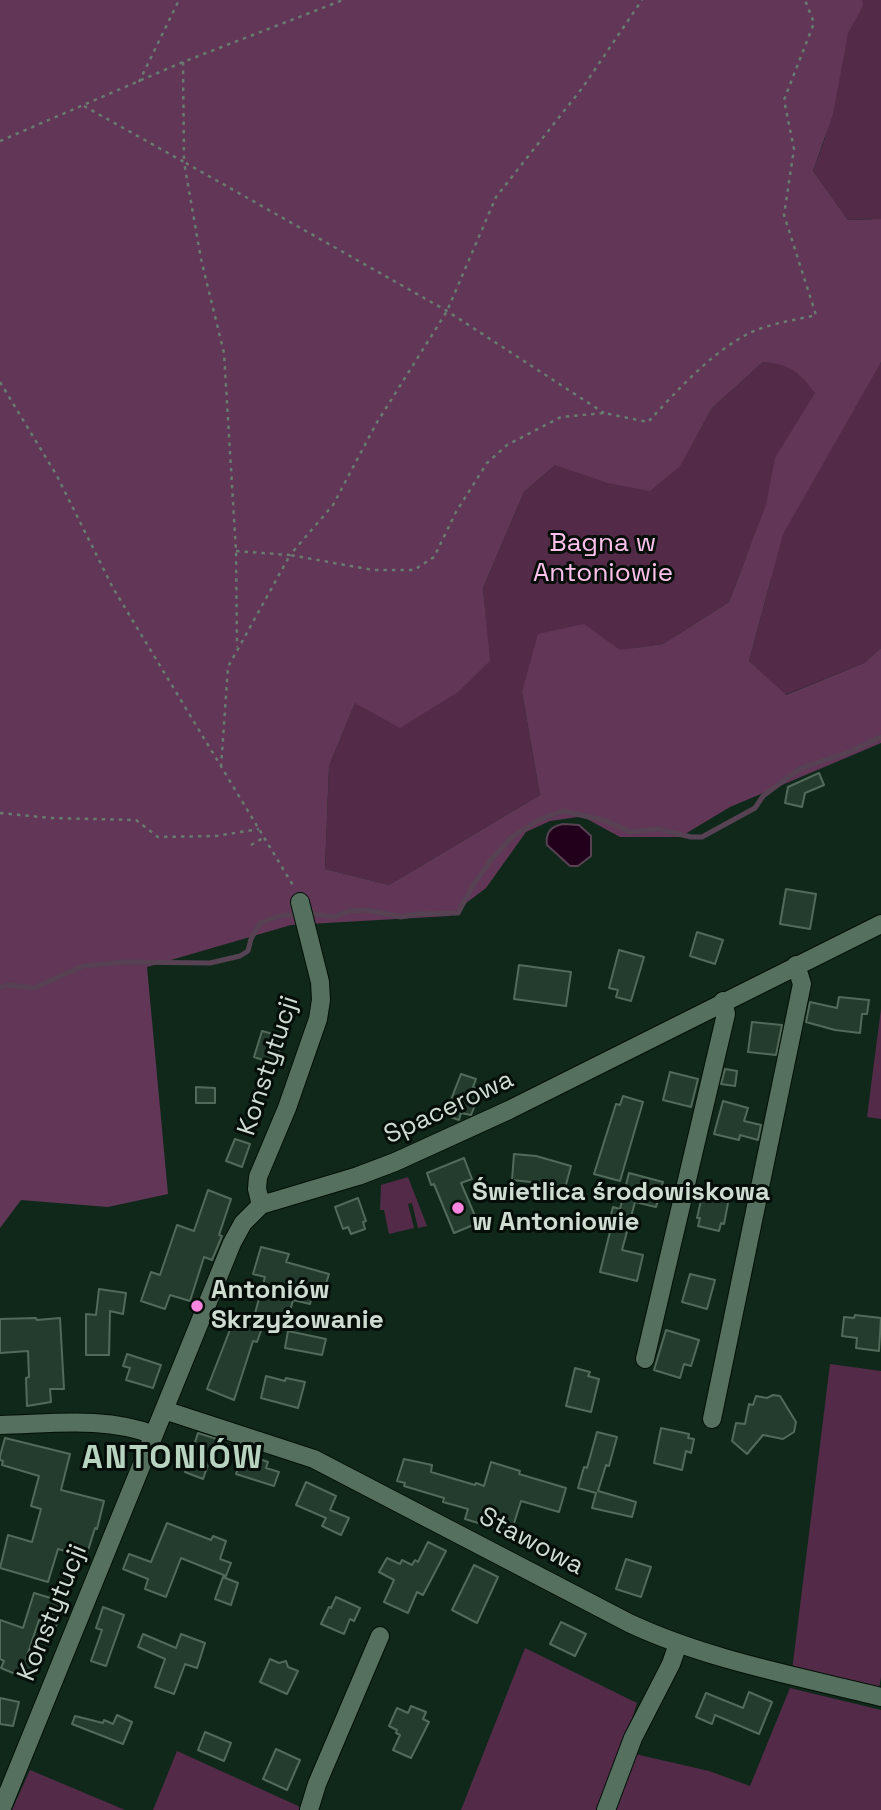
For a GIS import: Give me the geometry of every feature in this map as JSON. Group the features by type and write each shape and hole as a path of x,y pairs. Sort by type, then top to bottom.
{"street":[{"name":"Konstytucji","path":"261,1205 257,1189 258,1177 287,1108 318,1019 321,1000 320,982 300,902"},
{"name":"Spacerowa","path":"261,1205 395,1162 509,1110 881,924"},
{"path":"712,1419 803,985 796,965"},
{"path":"645,1359 726,1014 723,1001"},
{"path":"0,1425 110,1424 154,1435 236,1235 249,1215 261,1205"},
{"name":"Stawowa","path":"164,1410 314,1459 629,1623 678,1644 881,1697"},
{"name":"Konstytucji","path":"1,1810 154,1435"},
{"path":"309,1810 317,1784 380,1636"},
{"path":"606,1810 633,1738 671,1664 678,1644"}],"path":[{"path":"139,82 179,0"},
{"path":"0,141 183,62 343,0"},
{"path":"221,767 228,667 290,555 333,505 376,424 447,311 496,197 583,87 642,0"},
{"path":"236,551 290,555 373,570 414,570 434,557 456,512 488,463 507,445 561,418 604,413 648,422 715,356 753,332 816,315 783,215 794,149 783,100 814,23 805,0"},
{"path":"183,62 184,162 201,259 224,353 236,551 237,651"},
{"path":"84,106 447,311 604,413"},
{"path":"0,382 57,477 113,588 291,881 300,902"},
{"path":"0,813 51,818 136,820 158,837 216,836 258,829"},
{"path":"251,845 264,838"}],"green space":[{"path":"838,0 881,0 881,231 872,219 848,220 813,171 825,138"},
{"name":"Bagna w Antoniowie","path":"763,362 781,363 800,373 871,377 881,362 881,648 864,663 785,695 749,661 771,579 747,555 729,602 663,644 635,648 522,692 540,795 389,885 325,869 329,766 355,703 489,661 483,588 524,492 555,465 697,435 712,408"},
{"path":"881,1009 881,1119 867,1117"},
{"path":"408,1177 427,1226 418,1228 412,1203 408,1204 414,1228 389,1234 384,1210 380,1210 381,1185"},
{"path":"830,1364 881,1371 881,1677 878,1694 792,1671"},
{"path":"525,1648 637,1703 622,1751 709,1771 750,1786 790,1688 881,1710 881,1810 461,1810"},
{"path":"177,1751 307,1810 153,1810"},
{"path":"30,1770 125,1810 12,1810"}],"shaded area":[{"path":"0,0 862,0 863,6 848,33 833,114 813,171 848,220 881,219 881,362 783,534 749,661 786,695 864,663 881,648 881,743 730,807 680,837 620,837 578,817 550,821 526,832 486,888 449,916 291,925 147,967 168,1194 108,1207 21,1200 0,1228","holes":["763,362 794,370 815,393 775,458 766,505 729,602 663,644 620,650 584,624 538,634 522,692 540,795 389,885 325,869 329,766 355,703 400,728 458,692 490,661 483,588 524,492 555,465 608,483 650,491 680,466 712,408"]},
{"path":"563,824 579,825 591,836 591,856 578,866 570,866 547,845 550,830"}],"building":[{"path":"819,773 824,785 805,793 802,807 785,803 788,787"},
{"path":"786,889 816,894 810,929 780,924"},
{"path":"697,932 723,940 715,964 690,956"},
{"path":"619,950 644,957 631,1001 616,997 618,990 609,988"},
{"path":"519,965 571,972 566,1006 514,999"},
{"path":"839,997 869,1000 867,1014 862,1014 860,1033 806,1022 810,1002 837,1008"},
{"path":"752,1022 782,1025 776,1055 748,1052"},
{"path":"262,1031 284,1037 275,1064 254,1057"},
{"path":"725,1069 737,1071 735,1086 721,1084"},
{"path":"670,1072 698,1079 691,1107 663,1100"},
{"path":"461,1074 476,1079 473,1087 481,1090 471,1115 461,1113 459,1120 445,1115"},
{"path":"196,1087 215,1088 215,1103 196,1103"},
{"path":"623,1096 643,1102 620,1181 594,1174 616,1104 620,1105"},
{"path":"723,1101 748,1108 744,1121 761,1125 758,1140 740,1135 739,1140 714,1134"},
{"path":"235,1139 250,1144 242,1167 226,1161"},
{"path":"514,1154 536,1156 571,1166 564,1192 549,1187 550,1184 512,1180"},
{"name":"Świetlica środowiskowa w Antoniowie","path":"464,1158 472,1179 461,1183 478,1223 454,1233 427,1173"},
{"path":"629,1173 663,1182 656,1207 635,1202 622,1250 643,1255 637,1281 600,1272 611,1228 608,1227 613,1207 620,1209"},
{"path":"208,1190 231,1199 219,1235 222,1236 212,1260 204,1257 190,1301 170,1295 165,1309 141,1301 151,1272 160,1275 177,1225 194,1231"},
{"path":"703,1192 729,1198 724,1224 721,1223 719,1231 698,1226 700,1218 697,1218"},
{"path":"358,1198 366,1221 363,1222 365,1229 351,1234 348,1227 343,1229 335,1207"},
{"path":"261,1247 289,1254 286,1262 329,1274 323,1293 313,1291 310,1304 293,1300 287,1323 266,1317 257,1342 253,1341 234,1400 207,1389 233,1322 251,1328 265,1277 253,1274"},
{"path":"690,1274 715,1280 707,1309 682,1302"},
{"path":"99,1289 126,1293 123,1314 110,1311 109,1355 86,1355 86,1314 96,1315"},
{"path":"855,1315 881,1318 879,1351 856,1348 857,1338 842,1336 844,1317 854,1318"},
{"path":"60,1318 64,1389 50,1389 51,1402 27,1406 28,1351 0,1353 0,1319"},
{"path":"666,1330 699,1340 691,1366 684,1364 680,1378 654,1370"},
{"path":"288,1331 326,1339 322,1355 285,1348"},
{"path":"127,1354 161,1365 153,1388 126,1380 130,1368 123,1366"},
{"path":"575,1368 590,1372 588,1376 599,1379 591,1412 566,1406"},
{"path":"266,1376 305,1382 298,1408 261,1398"},
{"path":"756,1396 767,1398 780,1396 796,1422 794,1432 783,1439 763,1435 747,1454 732,1441 736,1423 745,1424 749,1404 753,1405"},
{"path":"661,1428 689,1434 688,1438 694,1439 691,1453 686,1451 682,1470 654,1463"},
{"path":"597,1432 617,1437 598,1491 636,1502 632,1517 592,1508 596,1493 578,1488"},
{"path":"198,1433 217,1439 203,1479 185,1472"},
{"path":"5,1438 70,1454 61,1490 104,1501 86,1557 58,1549 48,1582 0,1568 8,1535 32,1542 41,1509 31,1506 39,1476 2,1465 0,1456"},
{"path":"243,1453 268,1462 266,1468 279,1472 274,1486 236,1474"},
{"path":"404,1459 432,1465 431,1472 475,1485 484,1486 491,1462 520,1471 519,1474 566,1488 559,1512 521,1501 511,1533 465,1519 468,1509 443,1502 444,1498 404,1486 405,1483 397,1481"},
{"path":"306,1482 336,1496 330,1510 349,1518 341,1535 322,1526 326,1518 296,1505"},
{"path":"167,1523 211,1540 213,1536 226,1541 220,1559 231,1563 226,1576 181,1558 166,1597 145,1589 148,1579 123,1569 129,1554 151,1562"},
{"path":"428,1542 446,1551 423,1595 417,1592 408,1613 384,1602 394,1580 379,1572 387,1558 400,1564 402,1560 412,1565 415,1560 418,1562"},
{"path":"626,1559 651,1567 641,1597 616,1589"},
{"path":"474,1565 498,1577 477,1623 452,1610"},
{"path":"223,1577 238,1583 231,1605 215,1599"},
{"path":"34,1593 64,1602 56,1626 39,1620 26,1659 38,1664 32,1681 1,1668 4,1661 0,1659 0,1620 23,1628"},
{"path":"336,1597 360,1608 354,1621 350,1619 344,1634 321,1624"},
{"path":"103,1607 124,1615 106,1666 91,1661 102,1630 96,1628"},
{"path":"561,1622 586,1634 575,1656 550,1644"},
{"path":"143,1634 176,1648 181,1634 205,1643 197,1668 185,1664 174,1694 155,1687 165,1659 138,1647"},
{"path":"270,1659 279,1663 286,1661 288,1667 298,1671 287,1694 260,1682"},
{"path":"749,1692 772,1702 759,1734 715,1715 712,1724 696,1717 706,1693 743,1708"},
{"path":"0,1698 19,1702 13,1726 0,1724"},
{"path":"411,1706 426,1712 423,1719 429,1722 411,1758 393,1750 400,1735 389,1726 397,1708 408,1713"},
{"path":"117,1715 132,1722 123,1744 72,1724 75,1716 113,1724"},
{"path":"205,1732 231,1743 224,1761 198,1750"},
{"path":"276,1749 300,1760 287,1790 263,1779"}],"waterway":[{"path":"0,987 9,985 34,988 83,966 124,962 210,963 240,956 248,951 260,923 279,916 308,913 334,917 349,911 367,910 401,917 458,913 491,860 512,837 539,820 563,811 607,821 630,832 658,829 702,837 755,808 763,796 801,768 849,752 881,737"}],"place":[{"name":"Świetlica środowiskowa w Antoniowie","path":"458,1208"},
{"name":"Antoniów Skrzyżowanie","path":"197,1306"}],"district":[{"name":"ANTONIÓW","path":"173,1459"}]}
